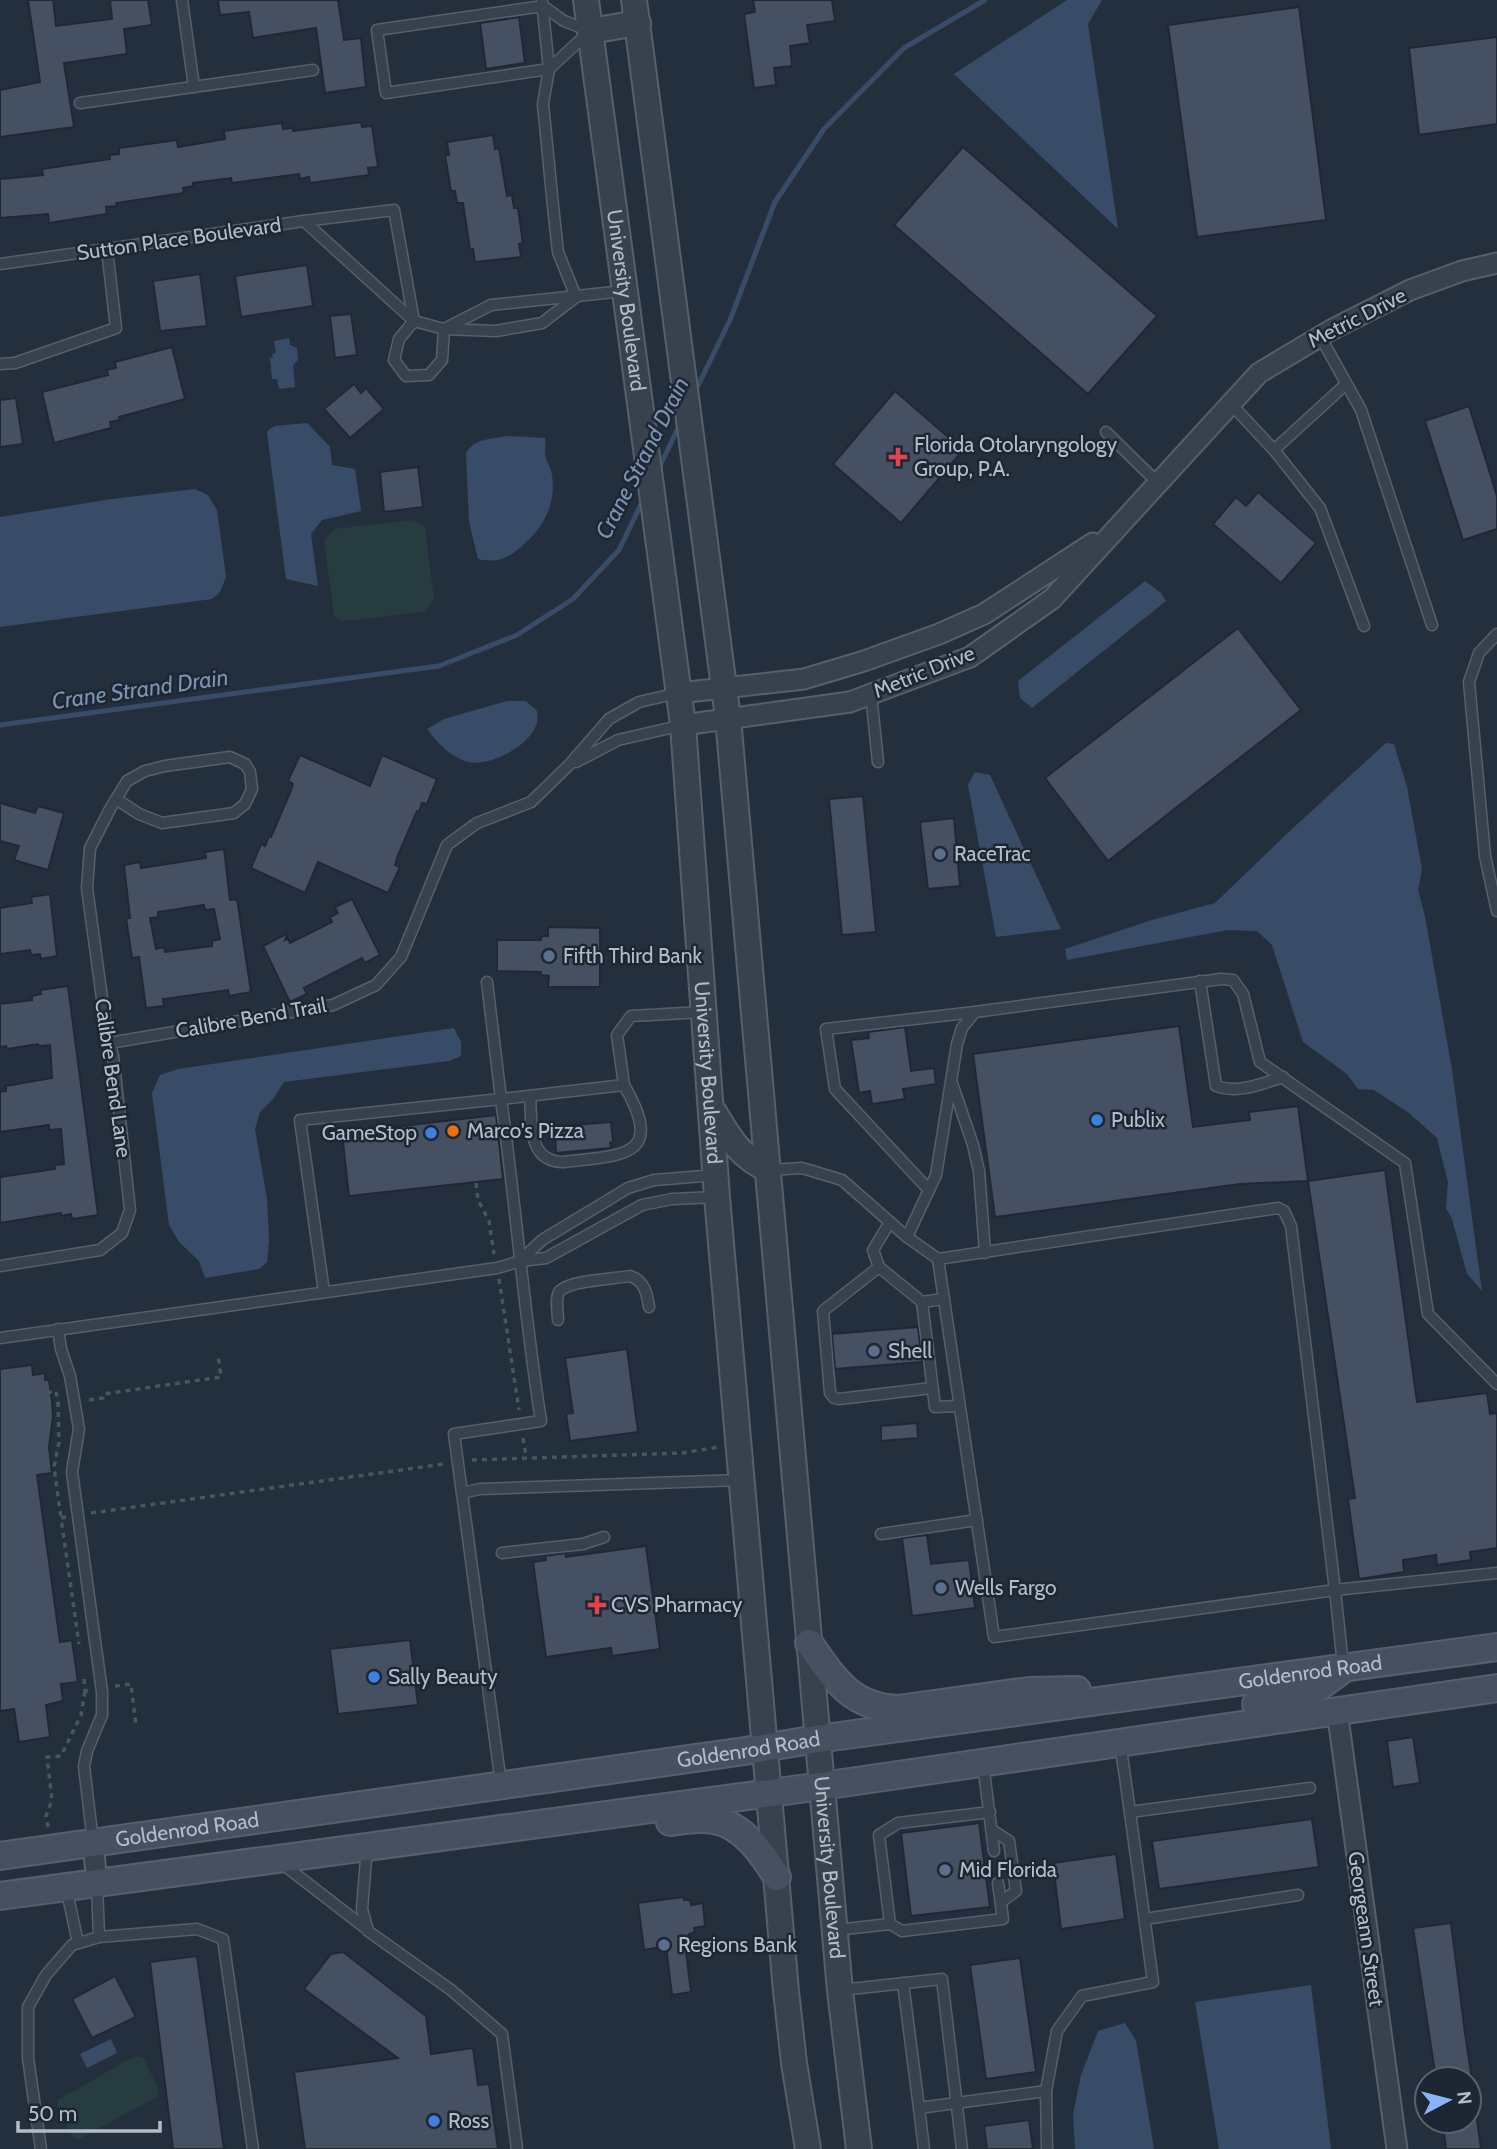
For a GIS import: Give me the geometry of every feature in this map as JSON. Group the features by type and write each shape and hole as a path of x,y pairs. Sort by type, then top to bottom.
{"main road":[{"path":"809,1643 835,1680 855,1698 881,1709 1030,1691 1191,1689"},
{"name":"Goldenrod Road","path":"0,1856 817,1739 1497,1647"},
{"path":"1337,1710 1358,1688 1377,1679 1497,1661"},
{"path":"1128,1741 1181,1716 1309,1694 1343,1669"},
{"name":"Goldenrod Road","path":"0,1896 822,1786 1497,1688"},
{"path":"536,1823 594,1829 714,1819 729,1825 761,1852 776,1877"}],"street":[{"name":"University Boulevard","path":"586,0 683,725 716,1186 776,1877 790,2027 808,2149"},
{"name":"University Boulevard","path":"636,12 728,719 817,1739 840,1990 859,2149"},
{"path":"590,31 636,12"},
{"name":"Metric Drive","path":"683,725 850,702 970,657 1052,599 1259,373 1320,336 1410,290 1462,271 1497,263"},
{"name":"Metric Drive","path":"679,693 804,679 864,661 954,627 1006,601 1120,525"},
{"path":"954,627 970,657"},
{"path":"710,1105 731,1142 752,1163 769,1170"},
{"name":"Georgeann Street","path":"1337,1710 1397,2149"},
{"path":"93,1843 97,1883"}],"lane":[{"path":"182,0 194,87"},
{"path":"543,3 549,69 543,104 558,252 576,297"},
{"path":"543,3 564,21 590,31 549,69 386,93 377,30 543,3"},
{"path":"80,103 313,70"},
{"path":"304,221 394,210 414,321 399,340 394,360 406,376 429,375 442,360 444,329 491,305 624,291"},
{"name":"Sutton Place Boulevard","path":"0,264 304,221 414,321 444,329 496,331 542,323 576,297"},
{"path":"0,364 15,363 116,328 107,249"},
{"path":"1320,336 1361,410 1432,625"},
{"path":"1274,450 1346,384"},
{"path":"1230,403 1274,450 1320,508 1364,626"},
{"path":"1106,432 1158,483"},
{"path":"1497,634 1479,653 1469,682 1485,856 1497,911"},
{"name":"Calibre Bend Trail","path":"109,1043 333,1005 376,985 401,957 447,845 477,824 531,802 569,765 609,719 639,702 679,693"},
{"path":"871,694 878,762"},
{"name":"Calibre Bend Trail","path":"569,765 618,740 683,725"},
{"name":"Calibre Bend Lane","path":"0,1266 100,1250 122,1233 130,1210 113,1055 109,1043 87,888 90,848 116,799 127,781 145,771 230,757 245,764 250,772 252,789 245,804 234,813 162,823 139,814 116,799"},
{"path":"929,1190 835,1089 826,1029 975,1012 1200,981 1233,980 1243,994 1259,1062 1405,1163 1428,1314 1497,1384"},
{"path":"1200,981 1216,1086 1237,1090 1283,1077"},
{"path":"486,982 502,1099 525,1313 541,1421 454,1434 501,1784"},
{"path":"530,1096 535,1147 543,1157 550,1160 575,1160 620,1155 635,1146 642,1125 624,1085 617,1035 631,1016 704,1012"},
{"path":"907,1237 936,1175 957,1044 962,1028 975,1012"},
{"path":"951,1079 974,1145 979,1171 981,1231 985,1253"},
{"path":"324,1292 300,1120 624,1085"},
{"path":"769,1170 802,1168 842,1180 907,1237 938,1259 1278,1208 1284,1211 1291,1226 1294,1248 1343,1669"},
{"path":"521,1261 542,1240 628,1188 654,1180 716,1186"},
{"path":"0,1338 497,1268 521,1261 547,1258 642,1205 716,1186"},
{"path":"890,1222 873,1250 878,1267 922,1302 935,1407 960,1406"},
{"path":"938,1259 994,1637 1335,1590 1497,1573"},
{"path":"878,1267 822,1311 830,1393 839,1399 933,1388"},
{"path":"558,1320 557,1297 566,1286 572,1284 630,1276 636,1278 644,1287 649,1307"},
{"path":"922,1302 944,1299"},
{"path":"58,1329 79,1429 72,1472 101,1688 102,1714 84,1766 93,1843"},
{"path":"462,1493 480,1489 742,1479"},
{"path":"881,1534 977,1520"},
{"path":"502,1553 583,1544 604,1537"},
{"path":"1047,2149 1046,2091 1057,2031 1082,1996 1153,1982 1130,1812 1128,1741"},
{"path":"983,1762 994,1851"},
{"path":"1130,1812 1310,1788"},
{"path":"890,1924 879,1835 898,1823 990,1811"},
{"path":"992,1830 1009,1841 1016,1891 1001,1902"},
{"path":"368,1846 362,1909 368,1931"},
{"path":"275,1859 368,1931 451,1990 502,2034 517,2149"},
{"path":"97,1883 99,1937"},
{"path":"835,1931 890,1924 902,1931 1003,1919 998,1883"},
{"path":"65,1887 78,1943"},
{"path":"1145,1919 1298,1895"},
{"path":"41,2149 28,2058 28,2007 46,1976 72,1945 78,1943 99,1937 197,1929 223,1939 253,2149"},
{"path":"840,1990 942,1979 962,2149"},
{"path":"903,1983 924,2149"},
{"path":"919,2108 1046,2091"}],"path":[{"path":"476,1183 478,1200 489,1221 526,1457"},
{"path":"58,1404 103,1398 104,1394 221,1377 218,1356"},
{"path":"47,1393 56,1391 60,1419 54,1467 81,1654"},
{"path":"61,1518 458,1462 526,1457 682,1453 721,1447"},
{"path":"48,1829 46,1816 52,1800 47,1758 61,1756 80,1715 85,1691 83,1667"},
{"path":"85,1691 131,1684 136,1726"}],"green space":[{"path":"413,520 425,527 434,600 424,612 343,621 334,616 324,540 334,529"},
{"path":"135,2056 144,2058 159,2091 157,2097 79,2139 73,2137 57,2109 58,2100"}],"water":[{"path":"1067,0 1102,0 1088,24 1118,229 954,74"},
{"path":"289,338 290,345 297,348 298,360 293,365 295,387 279,389 277,379 272,379 270,358 276,353 274,341"},
{"path":"307,423 330,447 332,465 355,469 361,511 322,520 311,534 318,586 286,579 267,433 275,426"},
{"path":"508,436 545,438 545,454 553,486 550,506 537,531 517,550 497,560 478,559 469,521 466,454 478,442"},
{"path":"195,489 208,495 217,510 226,577 220,592 212,599 0,627 0,517"},
{"path":"1145,581 1161,593 1166,601 1032,708 1020,698 1018,681"},
{"path":"507,701 526,701 537,711 537,721 527,739 496,759 474,763 465,761 443,748 427,729 444,719"},
{"path":"1386,743 1394,744 1407,787 1422,869 1418,890 1452,1070 1482,1291 1467,1274 1452,1219 1446,1208 1448,1182 1437,1138 1409,1113 1374,1090 1358,1089 1347,1074 1303,1042 1272,945 1257,931 1228,930 1067,960 1065,949 1152,920 1215,903"},
{"path":"975,772 990,775 1061,929 996,937 968,785"},
{"path":"454,1028 461,1042 461,1056 449,1061 284,1082 260,1112 255,1129 267,1199 267,1262 259,1269 205,1278 199,1261 179,1242 169,1225 152,1093 160,1075 178,1069"},
{"path":"1311,1985 1331,2149 1219,2149 1195,2002"},
{"path":"1125,2023 1136,2041 1154,2149 1075,2149 1073,2114 1081,2075 1098,2031"},
{"path":"111,2039 117,2053 87,2068 80,2054"}],"building":[{"path":"28,0 53,0 56,26 112,19 110,0 148,0 152,25 124,29 127,54 64,63 74,127 0,137 0,90 40,82"},
{"path":"218,0 338,0 344,40 361,38 366,87 325,93 316,28 253,38 249,12 220,15"},
{"path":"753,0 832,0 835,21 807,25 810,43 790,46 792,66 774,68 776,85 754,88 744,14 755,12"},
{"path":"1299,7 1326,220 1197,237 1168,25"},
{"path":"519,17 525,63 486,69 480,23"},
{"path":"1497,37 1497,124 1419,135 1409,48"},
{"path":"361,122 362,127 372,126 378,167 368,168 369,175 310,183 309,177 300,179 299,174 232,183 231,178 193,183 193,186 183,188 184,193 116,203 117,206 106,207 107,214 49,223 48,214 0,218 0,179 43,175 42,169 110,159 109,155 119,154 119,148 177,140 178,147 225,139 224,131 282,123 283,129 293,128 293,131"},
{"path":"493,135 495,149 499,148 507,196 512,195 514,208 518,208 523,243 519,244 521,257 475,262 473,249 470,250 463,203 457,203 455,191 451,191 445,155 449,155 447,142"},
{"path":"963,147 1157,316 1088,394 894,225"},
{"path":"307,265 313,306 241,317 235,276"},
{"path":"200,274 207,326 160,331 153,281"},
{"path":"351,314 357,355 335,358 330,316"},
{"path":"172,347 185,399 119,417 120,420 110,422 111,428 54,443 42,392 108,375 107,370 116,368 115,362"},
{"path":"354,384 361,393 366,388 384,409 350,438 324,409"},
{"name":"Florida Otolaryngology Group, P.A.","path":"895,391 963,450 901,523 833,464"},
{"path":"16,398 23,444 0,447 0,400"},
{"path":"1469,406 1497,496 1497,529 1463,540 1425,421"},
{"path":"418,467 423,507 384,512 380,472"},
{"path":"1258,492 1316,543 1281,583 1213,524 1236,497 1246,506"},
{"path":"1238,628 1301,710 1108,861 1045,778"},
{"path":"300,755 370,786 382,755 437,779 427,804 422,803 419,812 417,811 398,855 395,865 400,867 388,893 318,862 305,893 251,868 261,844 265,846 269,836 271,837 290,793 293,784 288,781"},
{"path":"863,796 876,932 842,935 829,799"},
{"path":"0,803 35,813 38,806 64,813 48,870 14,860 19,846 0,841"},
{"name":"RaceTrac","path":"954,818 960,886 928,889 920,822"},
{"path":"224,849 230,900 236,901 237,898 251,992 229,996 228,990 163,999 164,1006 146,1008 139,957 132,958 126,918 130,918 124,865 140,862 141,868 206,858 205,852","holes":["204,905 205,910 214,909 220,939 212,941 212,946 165,952 164,947 156,949 150,918 158,917 158,912"]},
{"path":"50,894 57,956 41,959 40,954 31,955 30,950 0,954 0,908 32,903 31,897"},
{"path":"352,899 380,955 365,963 362,958 304,988 307,994 290,1002 263,946 288,933 285,940 288,939 290,943 332,922 330,917 338,913 335,907"},
{"name":"Fifth Third Bank","path":"548,927 600,928 600,987 548,987 549,976 540,975 541,972 497,971 497,940 541,940 542,936 548,936"},
{"path":"68,986 98,1215 72,1219 71,1214 61,1216 61,1213 0,1223 0,1177 55,1169 54,1165 64,1164 61,1129 49,1130 49,1125 0,1132 0,1092 6,1091 6,1086 52,1078 50,1045 38,1044 7,1049 6,1046 0,1047 0,1004 32,1000 32,996 41,994 40,990"},
{"path":"1179,1026 1193,1127 1250,1120 1249,1112 1298,1106 1308,1181 1240,1184 995,1217 973,1054"},
{"path":"905,1027 911,1071 934,1068 936,1084 903,1089 905,1099 872,1104 870,1091 859,1093 851,1040 869,1038 868,1032"},
{"path":"496,1115 503,1179 349,1196 342,1133"},
{"path":"611,1122 611,1148 556,1153 555,1131 575,1130 574,1125"},
{"path":"1385,1170 1417,1402 1487,1393 1490,1414 1497,1413 1497,1548 1470,1552 1471,1560 1437,1565 1436,1555 1403,1560 1404,1572 1359,1579 1348,1499 1355,1498 1308,1181"},
{"path":"918,1327 922,1362 835,1369 832,1334"},
{"path":"627,1349 638,1432 570,1441 566,1414 573,1413 565,1358"},
{"path":"32,1365 33,1375 45,1373 45,1380 49,1380 53,1417 49,1447 52,1473 37,1475 60,1642 72,1640 78,1682 61,1684 63,1701 46,1705 50,1737 19,1742 14,1709 0,1711 0,1369"},
{"path":"917,1423 918,1438 881,1441 881,1426"},
{"name":"Wells Fargo","path":"927,1535 931,1564 969,1560 975,1608 912,1616 902,1538"},
{"name":"CVS Pharmacy","path":"646,1546 660,1649 612,1656 611,1648 546,1657 533,1562 546,1560 545,1556 565,1553 566,1557"},
{"name":"Sally Beauty","path":"410,1640 418,1705 338,1714 330,1649"},
{"path":"1413,1737 1420,1783 1393,1787 1387,1741"},
{"path":"1312,1819 1319,1867 1159,1889 1152,1841"},
{"name":"Mid Florida","path":"979,1823 990,1907 911,1916 901,1833"},
{"path":"1116,1854 1125,1919 1061,1929 1053,1863"},
{"name":"Regions Bank","path":"683,1897 684,1900 690,1900 691,1905 703,1903 705,1926 694,1928 695,1932 689,1934 690,1943 685,1944 691,1992 672,1995 666,1946 644,1950 638,1903"},
{"path":"1451,1923 1470,2065 1434,2065 1413,1928"},
{"path":"343,1952 426,2016 431,2054 473,2048 478,2085 489,2084 498,2149 305,2149 294,2072 398,2058 304,1989 331,1954"},
{"path":"197,1956 224,2149 173,2149 150,1962"},
{"path":"1020,1958 1036,2072 986,2079 970,1965"},
{"path":"115,1976 136,2017 92,2038 72,1999"},
{"path":"1029,2120 1033,2149 987,2149 984,2126"},
{"path":"1444,2135 1479,2135 1481,2149 1446,2149"}],"waterway":[{"name":"Crane Strand Drain","path":"694,394 730,320 775,202 824,129 904,48 985,0"},
{"name":"Crane Strand Drain","path":"658,470 681,422"},
{"name":"Crane Strand Drain","path":"0,725 439,666 517,635 573,599 619,550 644,498"}],"place":[{"name":"Florida Otolaryngology Group, P.A.","path":"898,457"},
{"name":"RaceTrac","path":"940,854"},
{"name":"Fifth Third Bank","path":"549,956"},
{"name":"Publix","path":"1097,1120"},
{"name":"Marco's Pizza","path":"453,1131"},
{"name":"GameStop","path":"431,1133"},
{"name":"Shell","path":"874,1351"},
{"name":"Wells Fargo","path":"941,1588"},
{"name":"CVS Pharmacy","path":"597,1605"},
{"name":"Sally Beauty","path":"374,1677"},
{"name":"Mid Florida","path":"945,1870"},
{"name":"Regions Bank","path":"664,1945"},
{"name":"Ross","path":"434,2121"}]}
